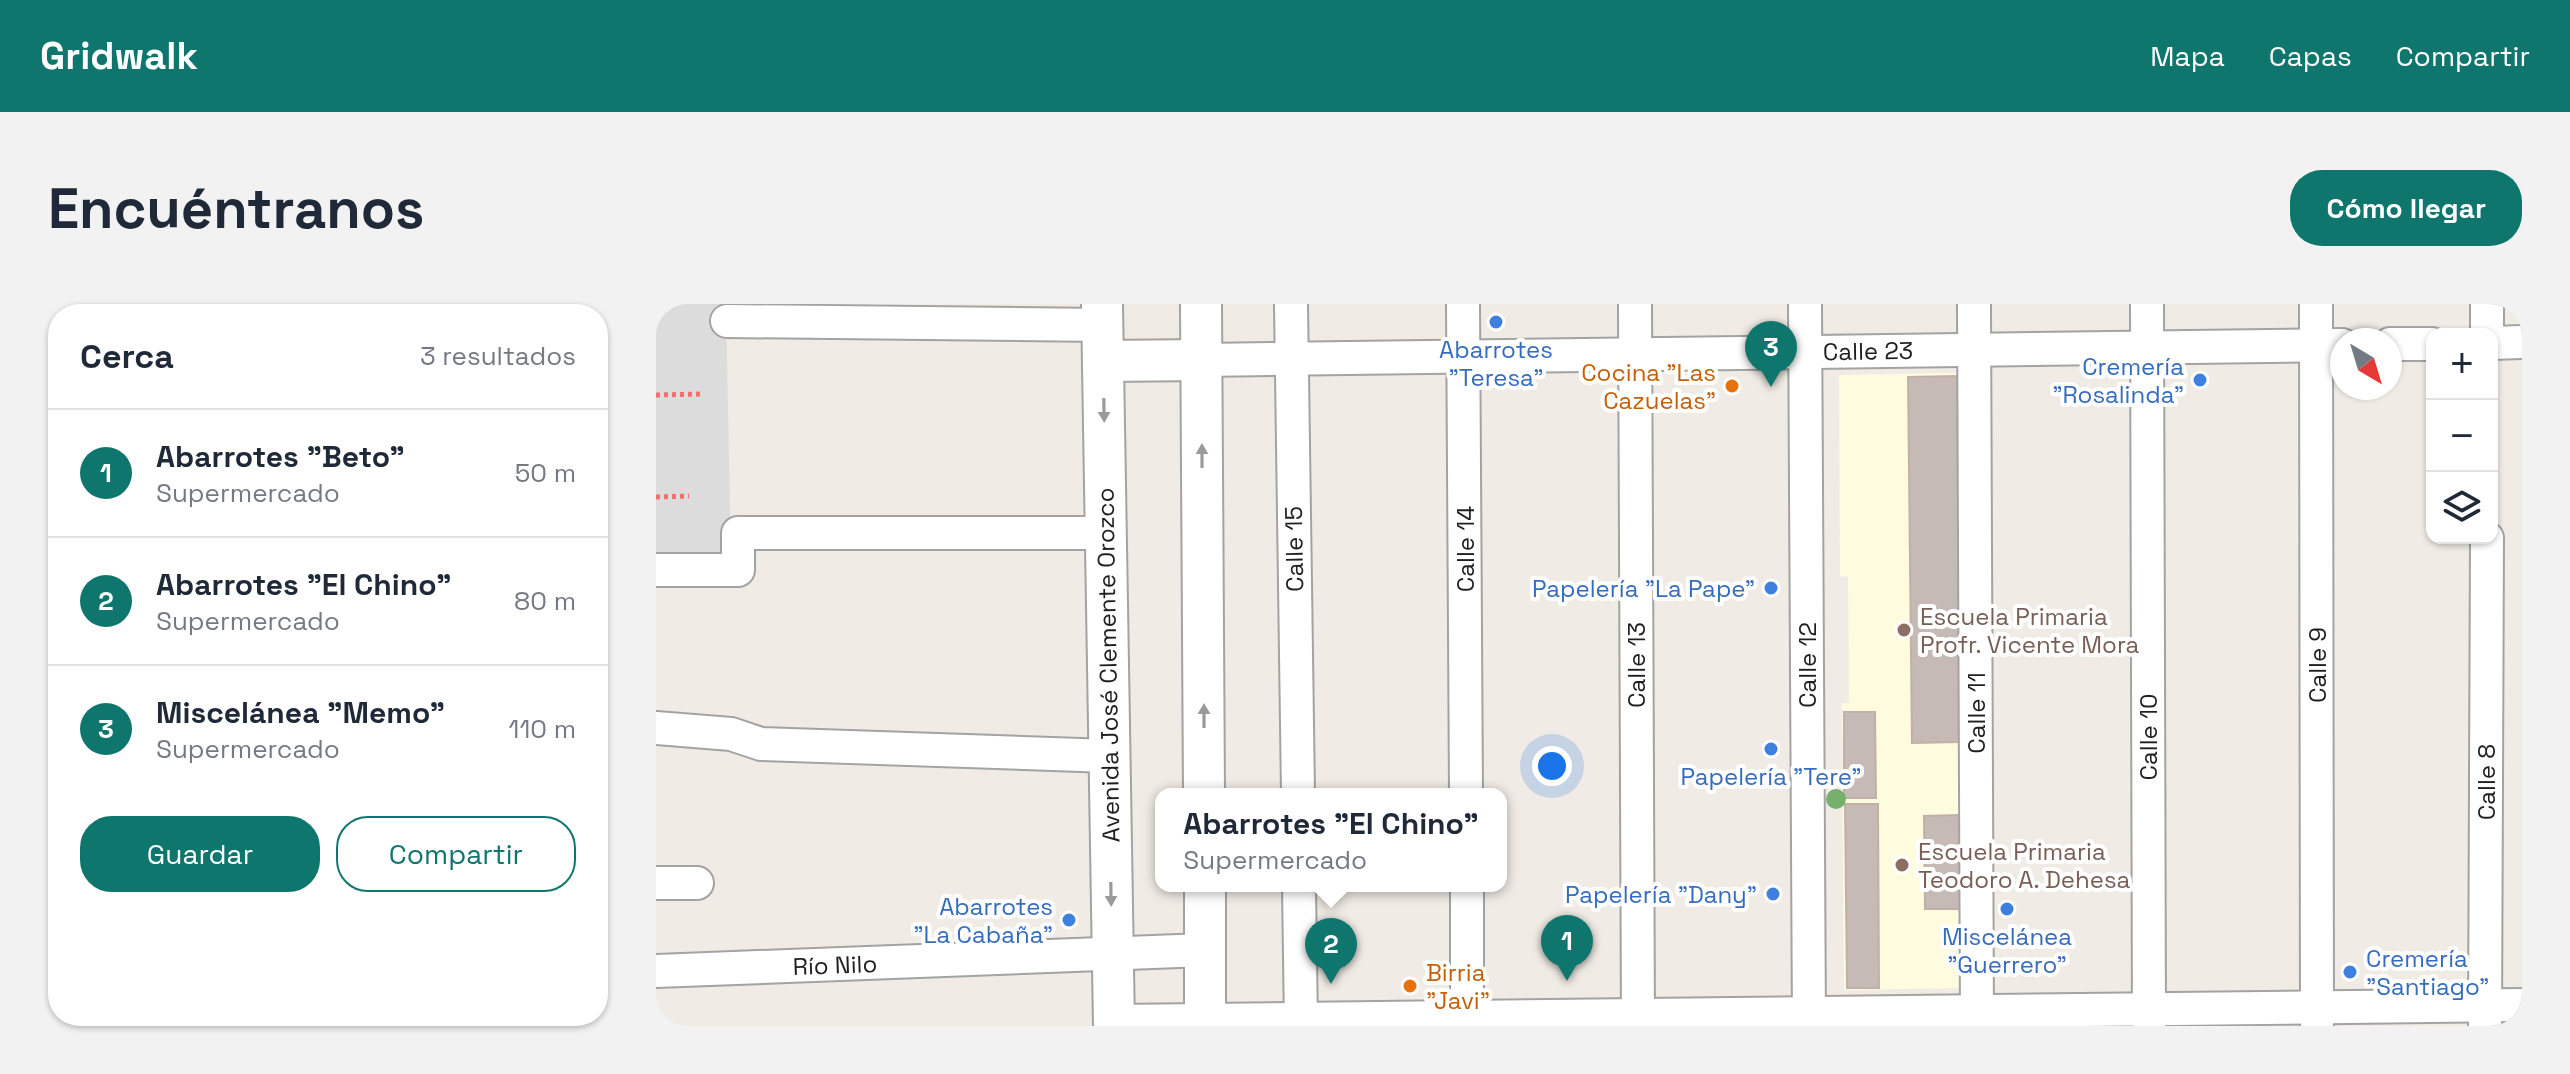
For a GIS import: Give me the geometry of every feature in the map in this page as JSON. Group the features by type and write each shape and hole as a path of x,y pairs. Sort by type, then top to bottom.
{"street":[{"path":"1201,304 1204,788"},
{"name":"Calle 15","path":"1291,304 1298,788"},
{"name":"Calle 14","path":"1463,304 1466,788"},
{"name":"Calle 13","path":"1635,304 1638,1020"},
{"name":"Calle 12","path":"1805,304 1809,1020"},
{"name":"Calle 11","path":"1974,304 1977,1019"},
{"name":"Calle 10","path":"2147,304 2149,1018"},
{"name":"Calle 9","path":"2316,304 2329,345 2317,1017"},
{"path":"2487,304 2487,328"},
{"path":"727,321 1103,330 1202,360"},
{"name":"Avenida José Clemente Orozco","path":"1103,330 1114,1024"},
{"path":"2498,343 2522,342"},
{"path":"2402,344 2426,344"},
{"name":"Calle 23","path":"1202,360 2329,345"},
{"path":"656,570 738,570 738,533 1106,533"},
{"name":"Calle 8","path":"2485,1016 2487,544"},
{"path":"656,728 718,732 761,744 1110,756"},
{"path":"656,883 697,883"},
{"path":"1205,892 1205,1023"},
{"path":"1299,892 1301,1022"},
{"path":"1467,892 1467,1021"},
{"name":"Río Nilo","path":"656,971 1205,950"},
{"path":"1114,1024 2485,1016 2522,1005"}],"path":[{"path":"656,395 703,394"},
{"path":"656,497 689,496"}],"shaded area":[{"path":"656,304 726,304 731,562 656,562"},
{"name":"Escuela Primaria Profr. Vicente Mora","path":"1958,373 1963,988 1844,990 1842,703 1849,703 1848,577 1840,576 1839,375"}],"building":[{"path":"1957,376 1960,742 1912,743 1908,377"},
{"path":"1844,712 1875,712 1876,798 1844,798"},
{"path":"1845,804 1878,804 1879,988 1847,988"},
{"path":"1959,815 1960,909 1925,909 1924,816"}],"place":[{"name":"Abarrotes \"Teresa\"","path":"1496,322"},
{"name":"Cremería \"Rosalinda\"","path":"2200,380"},
{"name":"Cocina \"Las Cazuelas\"","path":"1732,386"},
{"name":"Miscelánea \"Memo\"","path":"1771,387"},
{"name":"Papelería \"La Pape\"","path":"1771,588"},
{"name":"Escuela Primaria Profr. Vicente Mora","path":"1904,630"},
{"name":"Papelería \"Tere\"","path":"1771,749"},
{"name":"Escuela Primaria Teodoro A. Dehesa","path":"1902,865"},
{"name":"Papelería \"Dany\"","path":"1773,894"},
{"name":"Miscelánea \"Guerrero\"","path":"2007,909"},
{"name":"Abarrotes \"La Cabaña\"","path":"1069,920"},
{"name":"Cremería \"Santiago\"","path":"2350,972"},
{"name":"Abarrotes \"Beto\"","path":"1567,981"},
{"name":"Abarrotes \"El Chino\"","path":"1331,984"},
{"name":"Birria \"Javi\"","path":"1410,986"}]}
